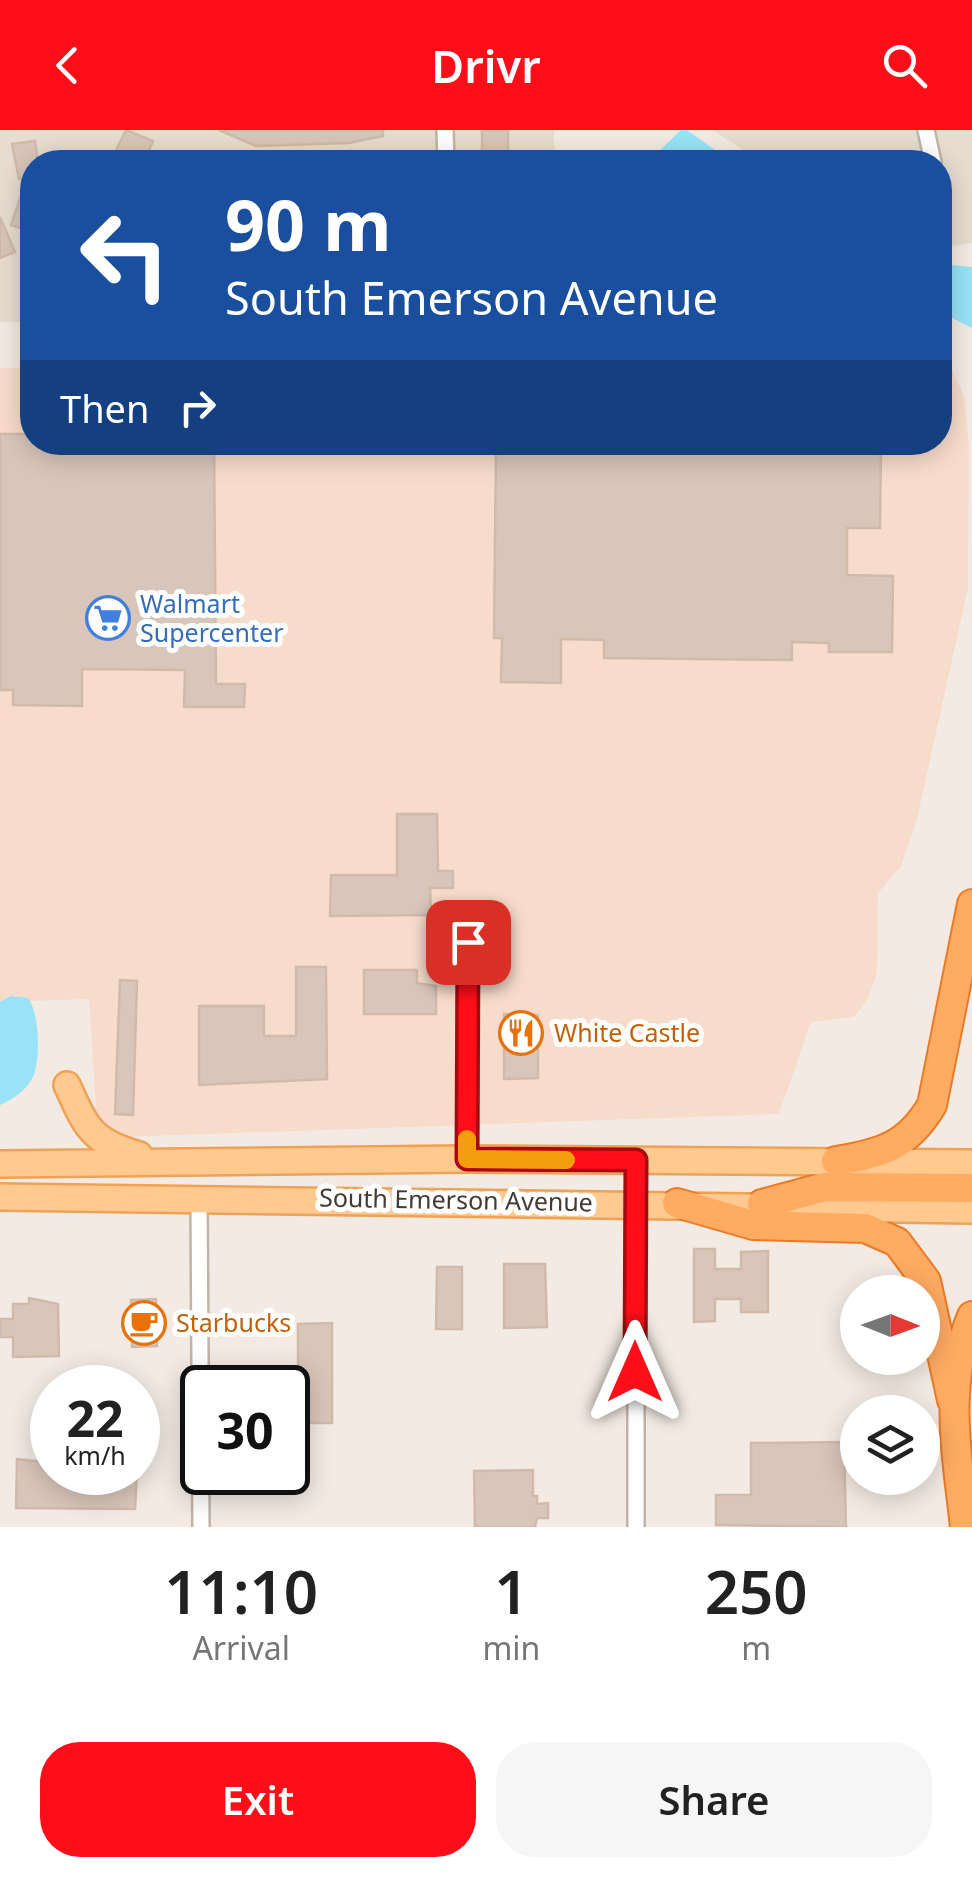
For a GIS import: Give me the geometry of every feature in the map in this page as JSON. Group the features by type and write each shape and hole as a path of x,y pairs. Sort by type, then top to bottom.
{"highway":[{"path":"836,1162 896,1147 920,1124 932,1104 972,904"},
{"path":"762,1204 825,1187 972,1188"},
{"path":"677,1203 753,1225 865,1228 897,1242 926,1281 952,1400 965,1527"},
{"path":"952,1400 956,1366 972,1316"}],"main road":[{"path":"67,1085 84,1121 106,1146 168,1163"},
{"name":"South Emerson Avenue","path":"0,1164 467,1159 972,1163"},
{"name":"South Emerson Avenue","path":"0,1197 762,1204 972,1210"}],"street":[{"path":"467,1159 468,942"},
{"path":"636,1160 636,1527"},
{"path":"199,1198 201,1527"}],"shaded area":[{"path":"0,130 554,130 555,150 20,150 20,322 0,322"},
{"path":"712,130 972,130 972,243 952,246 952,150 744,150"},
{"path":"0,368 20,368 20,455 952,455 952,370 964,396 969,445 968,588 917,819 901,866 878,893 877,973 868,999 854,1017 811,1022 779,1114 124,1137 97,1125 89,999 0,1002"}],"water":[{"path":"681,130 687,130 715,150 660,150"},
{"path":"952,265 972,267 972,328 952,318"},
{"path":"11,996 28,998 32,1005 37,1026 37,1061 26,1087 0,1105 0,1002"}],"building":[{"path":"126,130 153,141 149,150 116,150"},
{"path":"219,130 383,130 383,136 349,143 256,146"},
{"path":"482,130 508,130 508,150 482,150"},
{"path":"35,141 36,150 20,150 20,179 19,179 12,144"},
{"path":"20,199 20,228 11,225"},
{"path":"0,217 15,252 0,258"},
{"name":"Walmart Supercenter","path":"0,434 20,434 20,455 214,455 216,684 245,684 244,707 184,707 185,670 82,669 82,706 13,705 13,690 0,690"},
{"path":"496,455 881,455 880,528 847,528 847,575 893,576 892,652 829,652 829,643 792,642 792,660 604,658 604,640 561,639 561,683 501,682 502,638 494,638"},
{"path":"397,814 437,814 438,871 453,871 453,888 430,888 431,915 330,916 331,875 397,875"},
{"path":"296,967 326,967 327,1079 199,1085 199,1006 264,1006 264,1036 296,1036"},
{"path":"364,970 417,970 417,983 436,986 436,1014 364,1014"},
{"path":"120,980 137,981 133,1115 115,1114"},
{"name":"White Castle","path":"504,1014 538,1015 538,1078 504,1079"},
{"path":"694,1249 715,1249 715,1269 741,1269 741,1252 768,1251 768,1312 741,1312 741,1299 715,1299 715,1321 694,1322"},
{"path":"504,1264 545,1264 547,1327 504,1328"},
{"path":"437,1267 462,1267 462,1329 436,1329"},
{"path":"29,1298 58,1304 59,1356 13,1357 13,1337 0,1337 0,1319 13,1319 13,1304 29,1304"},
{"name":"Starbucks","path":"156,1299 157,1346 132,1347 131,1300"},
{"path":"332,1323 332,1423 310,1423 310,1365 298,1365 298,1324"},
{"path":"840,1442 840,1495 845,1495 846,1527 716,1525 716,1495 751,1495 751,1443"},
{"path":"17,1459 30,1460 30,1495 136,1495 135,1509 16,1508"},
{"path":"533,1470 533,1496 537,1496 537,1504 548,1503 548,1518 537,1518 535,1527 475,1527 474,1471"}],"slow traffic":[{"path":"467,1139 467,1159 566,1160"}],"place":[{"name":"Walmart Supercenter","path":"108,618"},
{"name":"White Castle","path":"521,1033"},
{"name":"Starbucks","path":"144,1323"}],"route":[{"path":"468,942 467,1159 636,1160 635,1372"}]}
